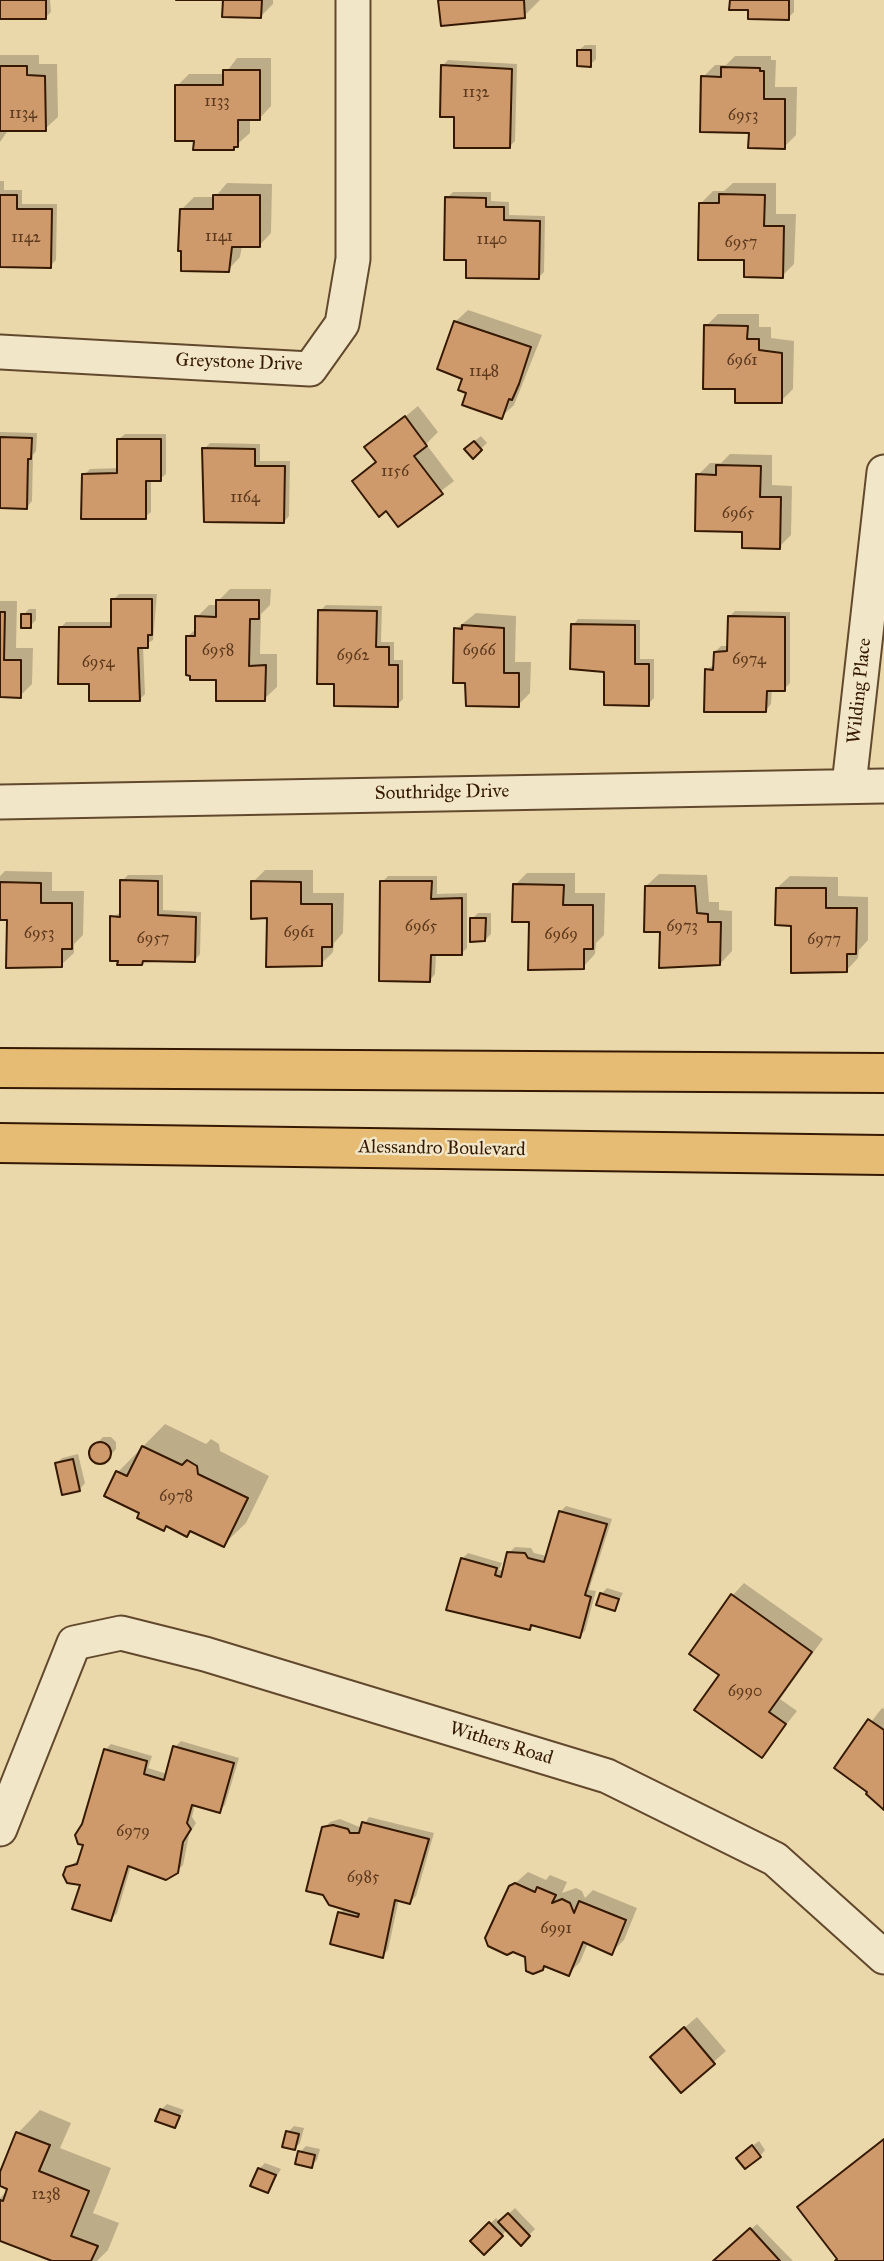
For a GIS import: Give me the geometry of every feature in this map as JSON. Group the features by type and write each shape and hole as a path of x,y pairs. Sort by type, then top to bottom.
{"main road":[{"path":"0,1068 884,1073"},
{"name":"Alessandro Boulevard","path":"0,1143 884,1155"}],"street":[{"name":"Greystone Drive","path":"0,352 310,369 342,324 353,259 353,0"},
{"name":"Wilding Place","path":"849,785 884,472"},
{"name":"Southridge Drive","path":"0,802 884,786"},
{"name":"Withers Road","path":"0,1829 74,1643 121,1633 205,1654 607,1776 775,1859 884,1957"}],"building":[{"path":"0,0 46,0 46,19 0,19"},
{"path":"223,0 262,0 261,18 222,17"},
{"path":"438,0 524,0 525,18 441,26"},
{"path":"730,0 789,0 789,20 748,19 748,10 729,10"},
{"path":"577,50 591,50 591,67 577,66"},
{"path":"441,65 512,69 510,148 454,148 454,117 440,117"},
{"path":"0,66 27,66 27,75 45,76 46,131 0,131"},
{"path":"721,67 760,68 760,71 764,71 764,99 785,99 785,149 748,148 749,133 700,132 701,76 721,77"},
{"path":"223,70 260,70 260,120 238,120 238,147 234,147 234,150 193,150 194,141 175,141 175,85 223,85"},
{"path":"719,194 765,195 764,226 784,226 783,278 744,277 744,260 698,260 699,203 719,203"},
{"path":"0,195 17,195 17,209 52,209 51,268 0,267"},
{"path":"213,195 260,195 260,247 232,247 229,272 181,271 181,251 178,251 180,209 213,209"},
{"path":"445,197 486,198 486,207 504,207 504,220 540,221 539,279 466,278 466,260 444,260"},
{"path":"454,321 531,347 519,384 512,400 509,399 502,419 462,405 466,393 458,390 462,379 437,369"},
{"path":"704,325 748,326 747,339 759,339 759,350 782,353 782,403 735,403 735,389 703,389"},
{"path":"405,416 427,446 414,456 443,494 398,527 386,511 379,517 352,481 376,462 364,447"},
{"path":"0,437 32,438 31,459 28,459 27,509 0,508"},
{"path":"117,439 161,439 161,481 146,481 146,519 81,519 82,474 117,473"},
{"path":"474,441 482,450 473,459 464,449"},
{"path":"202,448 255,449 255,466 285,466 284,523 204,522"},
{"path":"716,465 761,466 760,497 781,497 780,549 742,548 742,532 695,531 696,474 716,475"},
{"path":"111,599 152,599 152,635 148,635 148,648 138,648 140,701 89,701 89,684 58,684 59,627 111,627"},
{"path":"216,600 259,600 259,619 250,619 249,666 266,665 265,701 216,701 216,680 190,680 190,676 186,675 186,636 195,636 195,616 216,617"},
{"path":"318,610 377,611 376,647 389,647 389,665 398,665 398,707 334,706 334,684 317,684"},
{"path":"0,612 5,612 4,660 21,660 21,698 0,697"},
{"path":"21,614 31,614 31,628 21,628"},
{"path":"728,616 785,617 785,691 767,691 766,712 704,712 705,669 713,670 714,652 727,651"},
{"path":"571,624 635,625 635,664 649,664 649,706 604,705 604,672 570,669"},
{"path":"462,625 504,628 504,673 519,673 519,707 466,706 465,683 453,683 454,628 462,629"},
{"path":"120,880 158,881 158,915 196,917 195,962 143,961 142,965 117,965 118,961 110,961 110,916 120,917"},
{"path":"251,881 301,882 301,904 332,904 332,947 322,947 322,966 266,967 267,918 251,919"},
{"path":"380,881 432,881 431,899 462,898 462,955 431,955 430,982 379,981"},
{"path":"0,882 41,883 41,903 72,903 72,949 62,949 62,967 6,968 7,920 0,920"},
{"path":"513,884 564,885 563,905 593,905 593,949 584,949 584,969 528,970 529,922 512,922"},
{"path":"645,886 695,886 697,913 708,914 708,922 721,922 720,965 659,968 660,932 644,932"},
{"path":"776,888 826,888 826,908 857,908 856,954 847,954 847,972 791,973 791,926 775,925"},
{"path":"470,918 486,918 485,941 470,942"},
{"path":"100,1442 108,1445 111,1453 108,1461 100,1464 92,1461 89,1453 92,1445"},
{"path":"142,1446 182,1465 187,1460 197,1466 198,1474 248,1498 224,1547 190,1531 187,1537 166,1526 164,1531 137,1518 139,1513 104,1496 116,1471 127,1476"},
{"path":"73,1459 80,1491 62,1495 55,1463"},
{"path":"559,1511 607,1524 585,1595 591,1597 580,1638 531,1625 530,1630 446,1610 461,1558 497,1568 495,1575 501,1577 507,1552 525,1553 528,1558 544,1562"},
{"path":"600,1593 619,1599 615,1611 596,1605"},
{"path":"731,1594 812,1652 769,1712 786,1724 762,1758 694,1710 719,1675 689,1654"},
{"path":"868,1719 884,1730 884,1810 866,1794 867,1792 834,1768"},
{"path":"173,1746 234,1763 220,1813 192,1805 187,1823 191,1829 183,1842 178,1873 166,1880 128,1866 111,1921 72,1909 80,1885 67,1883 63,1875 66,1867 77,1864 83,1845 78,1844 75,1835 82,1824 104,1749 147,1761 144,1774 164,1780"},
{"path":"362,1822 429,1839 410,1904 395,1900 383,1958 330,1944 338,1912 358,1917 359,1914 329,1905 323,1895 306,1891 322,1827 333,1825 348,1829 350,1833 359,1833"},
{"path":"515,1883 535,1892 537,1887 556,1895 552,1903 562,1899 570,1903 574,1913 579,1901 626,1920 612,1955 583,1942 569,1976 544,1966 543,1970 533,1974 526,1971 525,1957 513,1952 507,1955 488,1946 485,1938 509,1886"},
{"path":"684,2027 715,2064 681,2093 650,2057"},
{"path":"160,2109 180,2116 175,2128 155,2121"},
{"path":"286,2131 299,2134 295,2150 282,2147"},
{"path":"16,2132 50,2145 39,2171 89,2191 71,2236 98,2246 91,2261 52,2261 0,2241 0,2200 3,2201 7,2189 0,2186 0,2172"},
{"path":"884,2139 884,2261 835,2261 837,2259 797,2207"},
{"path":"752,2145 761,2157 745,2169 736,2158"},
{"path":"298,2151 315,2155 312,2168 295,2164"},
{"path":"258,2168 276,2175 268,2193 250,2186"},
{"path":"508,2213 530,2236 521,2246 498,2222"},
{"path":"489,2222 503,2236 484,2255 470,2241"},
{"path":"750,2228 780,2261 713,2261"}]}
